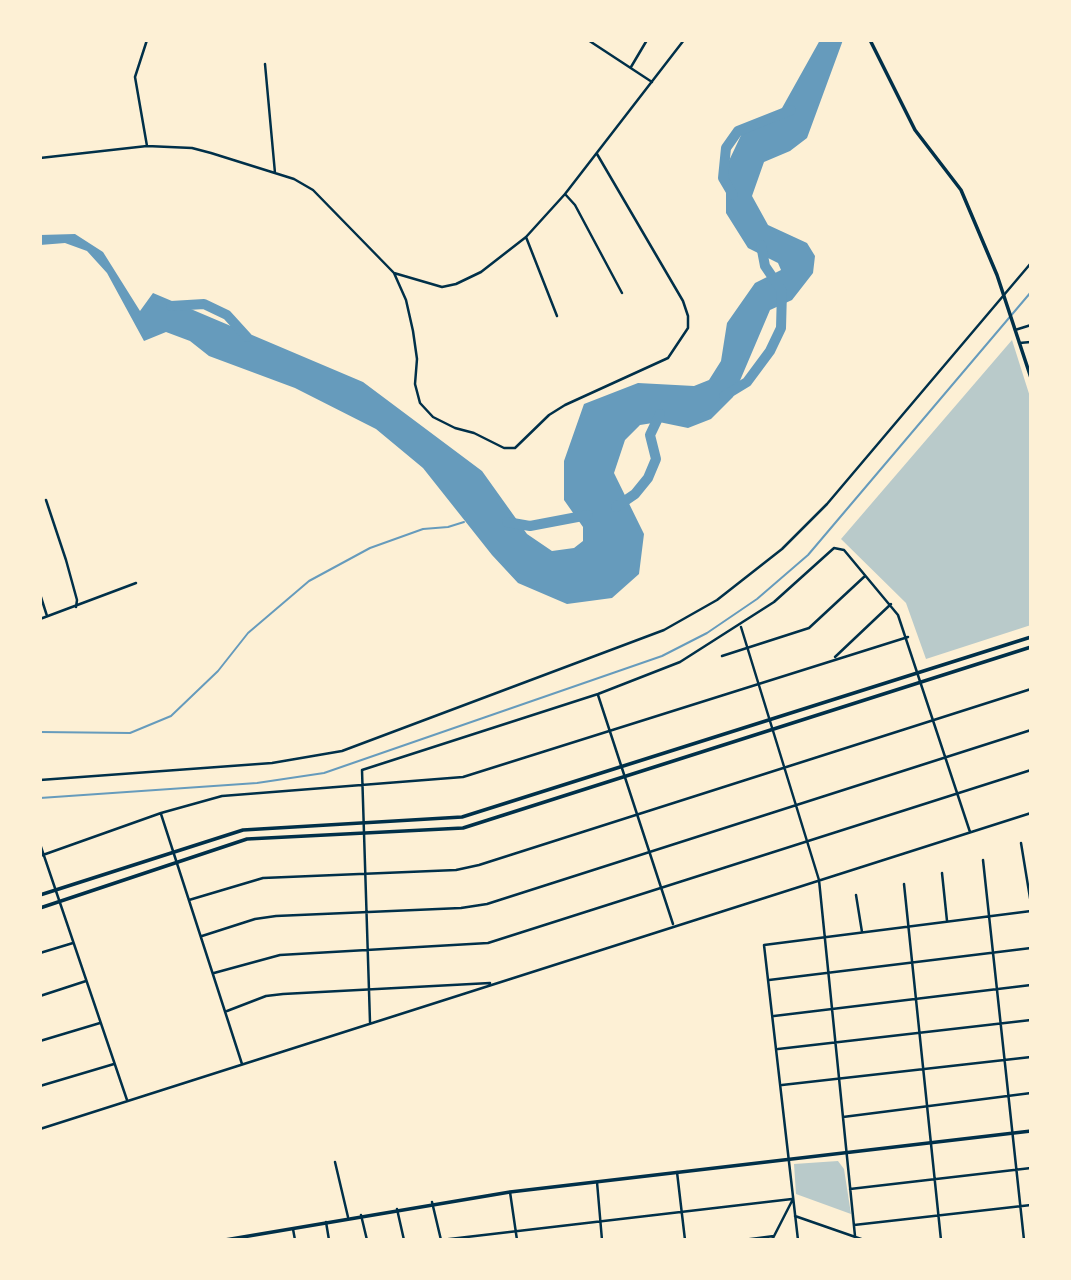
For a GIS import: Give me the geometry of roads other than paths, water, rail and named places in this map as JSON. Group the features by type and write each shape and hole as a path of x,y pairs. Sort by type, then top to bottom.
{"street":[{"path":"147,40 135,77 147,146"},
{"path":"588,40 652,82"},
{"path":"595,45 598,40"},
{"path":"631,67 648,40"},
{"path":"394,273 442,286 456,284 481,272 526,237 565,194 684,40"},
{"path":"870,40 915,130 961,190 1003,296 1031,378"},
{"path":"265,64 275,173"},
{"path":"40,158 147,146 192,148 275,173 313,190 338,212 394,273 406,300 417,359 415,384 420,402 433,417 455,428 481,436 504,448 515,449 550,415 565,405 668,358 688,328 688,316 683,301 597,154"},
{"path":"565,194 575,205 622,293"},
{"path":"526,237 557,316"},
{"path":"40,780 272,763 342,751 664,630 717,600 782,549 827,504 1031,262"},
{"path":"1015,330 1031,325"},
{"path":"1019,343 1031,342"},
{"path":"46,500 70,573 77,600 76,607"},
{"path":"370,1022 360,784 362,770 598,694 680,662 774,602 834,548 844,550 891,604 908,637 970,832"},
{"path":"722,656 809,628 865,576"},
{"path":"40,619 136,583"},
{"path":"40,594 47,616"},
{"path":"833,659 891,604"},
{"path":"740,625 798,805 819,880 855,1236"},
{"path":"42,855 161,813 231,794 463,777 908,637"},
{"path":"40,895 243,830 462,817 1031,637"},
{"path":"40,908 247,839 463,828 1031,647"},
{"path":"189,900 263,878 456,870 479,866 1031,689"},
{"path":"598,694 673,925"},
{"path":"202,936 255,919 461,908 487,904 1031,730"},
{"path":"214,973 262,957 488,943 1031,770"},
{"path":"161,813 242,1064"},
{"path":"40,1129 1031,813"},
{"path":"1021,843 1031,905"},
{"path":"40,844 127,1100"},
{"path":"983,860 1024,1240"},
{"path":"942,873 947,921"},
{"path":"904,884 941,1240"},
{"path":"856,895 862,932"},
{"path":"798,1240 764,945 1031,911"},
{"path":"40,953 73,943"},
{"path":"769,980 1031,948"},
{"path":"40,996 86,981"},
{"path":"227,1011 267,996 494,983"},
{"path":"774,1016 1031,985"},
{"path":"778,1049 1031,1020"},
{"path":"40,1041 100,1023"},
{"path":"782,1085 1031,1057"},
{"path":"40,1086 114,1064"},
{"path":"843,1117 1031,1093"},
{"path":"225,1240 432,1202 1031,1131"},
{"path":"335,1163 348,1217"},
{"path":"850,1189 1031,1168"},
{"path":"677,1172 685,1240"},
{"path":"597,1182 602,1240"},
{"path":"510,1192 517,1240"},
{"path":"432,1202 441,1240 793,1199"},
{"path":"743,1240 773,1238 793,1199"},
{"path":"853,1225 1031,1205"},
{"path":"397,1209 404,1240"},
{"path":"361,1215 367,1240"},
{"path":"795,1216 863,1239"},
{"path":"326,1222 330,1240"},
{"path":"292,1227 295,1240"},
{"path":"258,1234 259,1240"}],"water":[{"path":"820,40 843,40 807,138 790,151 764,162 752,196 768,225 807,243 815,256 813,273 792,300 770,310 733,397 711,419 688,428 659,422 640,425 625,440 614,473 644,534 639,574 612,598 567,604 518,583 492,555 423,468 376,429 295,388 209,356 190,341 166,332 144,341 107,273 87,251 65,243 40,245 40,235 75,234 103,252 140,311 153,293 363,382 482,471 527,534 552,551 574,548 583,541 583,527 564,500 564,461 584,404 638,383 694,386 709,380 721,361 727,323 755,283 781,270 778,263 748,248 726,213 726,167 744,129 777,117"}],"waterway":[{"path":"733,195 723,178 726,148 738,131 791,110"},
{"path":"724,396 747,382 770,351 781,328 782,291 765,266 761,245"},
{"path":"40,798 257,783 324,773 662,656 707,633 757,599 808,555 1031,292"},
{"path":"171,306 204,304 227,315 247,337"},
{"path":"616,507 635,494 648,478 656,459 650,435 660,414"},
{"path":"507,522 530,526 588,515"},
{"path":"40,732 130,733 171,716 218,671 248,633 309,581 370,548 423,529 448,527 464,522"}]}
